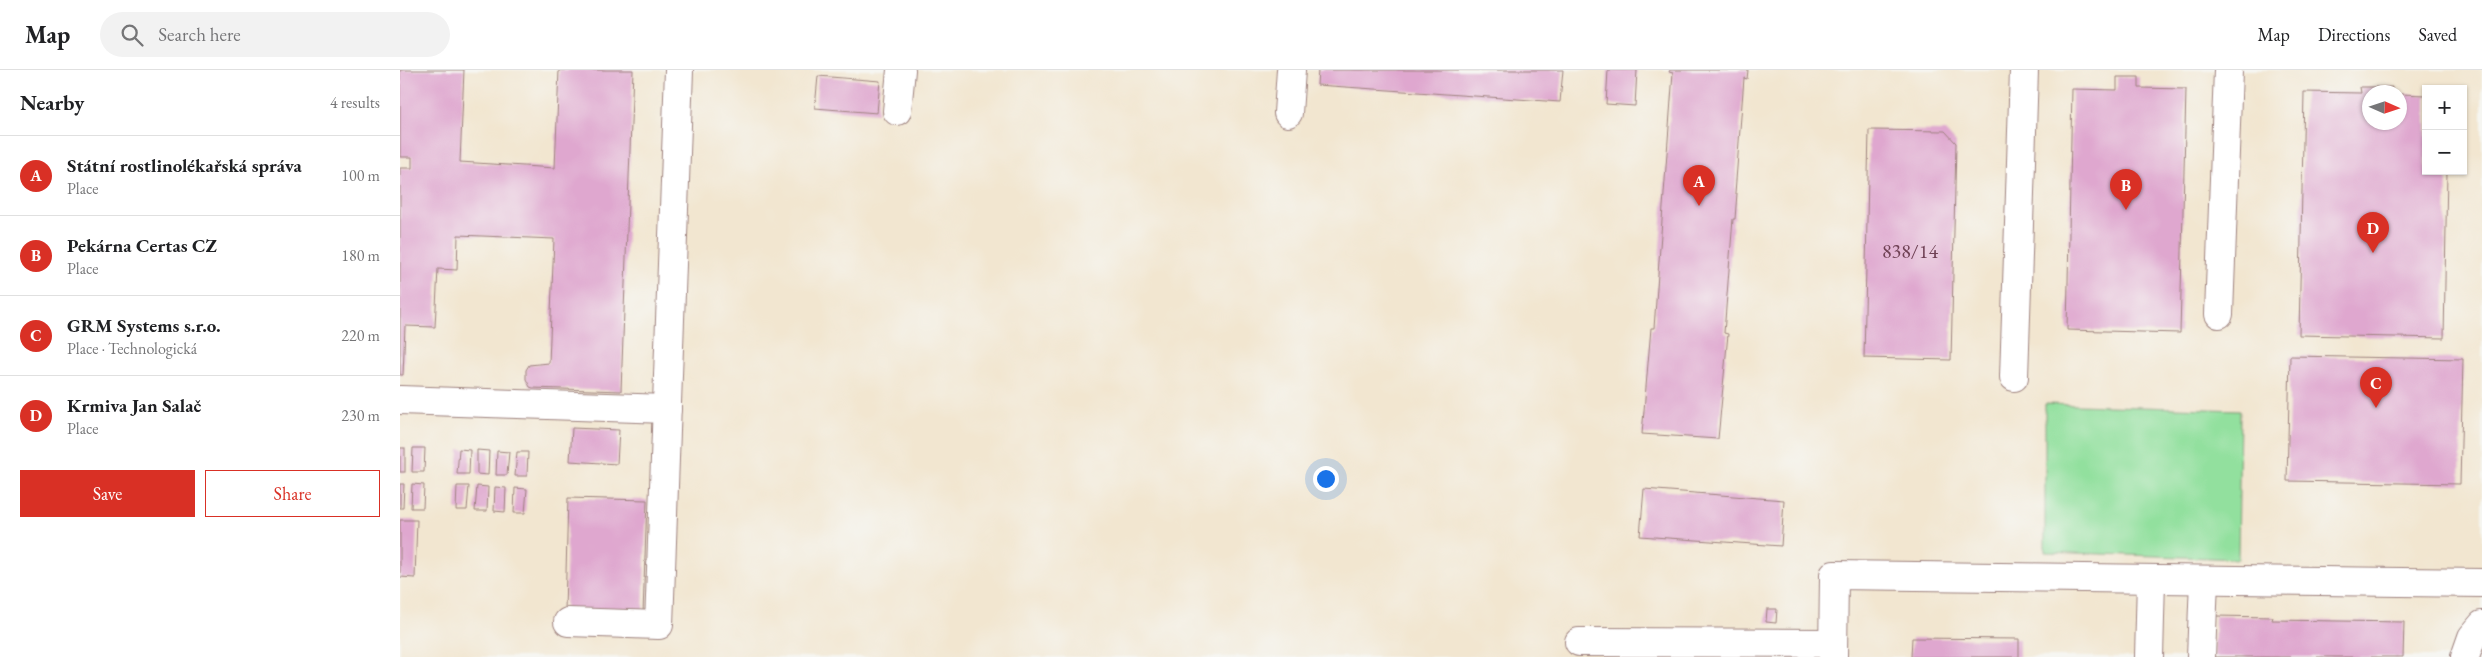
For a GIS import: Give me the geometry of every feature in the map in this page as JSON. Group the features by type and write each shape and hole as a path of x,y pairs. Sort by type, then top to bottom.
{"street":[{"path":"568,622 659,625 679,70"},
{"path":"897,111 901,70"},
{"path":"1288,113 1291,70"},
{"path":"2014,377 2024,70"},
{"path":"2219,314 2228,70"},
{"path":"400,400 667,409"},
{"path":"1579,642 1833,650 1834,575 2482,583"},
{"path":"2149,657 2151,579"},
{"path":"2201,657 2204,580"},
{"path":"2465,657 2472,637 2482,624"}],"green space":[{"path":"2045,404 2240,410 2238,559 2045,552"}],"building":[{"path":"400,70 464,70 460,162 555,168 559,70 633,70 621,391 533,388 530,387 526,379 526,370 529,365 549,363 554,239 458,235 457,270 438,269 435,327 405,326 403,375 400,375 400,168 412,168 412,157 400,157"},
{"path":"1318,70 1563,70 1560,102 1317,85"},
{"path":"1608,70 1637,70 1635,106 1606,104"},
{"path":"1670,70 1748,70 1747,79 1744,78 1735,193 1737,193 1735,219 1733,219 1724,333 1728,334 1718,439 1642,434 1651,328 1654,328 1673,73 1669,72"},
{"path":"818,76 880,81 877,113 815,108"},
{"path":"2117,77 2139,77 2139,88 2186,89 2180,333 2067,330 2072,89 2117,90"},
{"path":"2360,87 2362,87 2362,130 2407,130 2407,94 2422,95 2422,175 2447,175 2444,338 2299,335 2304,92 2361,93"},
{"path":"1869,130 1945,131 1956,143 1951,360 1864,358"},
{"path":"2290,356 2463,359 2460,484 2287,481"},
{"path":"572,428 619,430 617,464 570,461"},
{"path":"400,448 405,448 405,472 400,472"},
{"path":"413,448 425,448 424,472 412,472"},
{"path":"459,449 470,450 469,474 457,474"},
{"path":"477,450 489,451 488,475 477,474"},
{"path":"497,451 509,452 507,475 496,475"},
{"path":"517,452 528,452 527,476 515,476"},
{"path":"400,484 404,484 403,508 400,508"},
{"path":"412,484 424,485 423,508 411,508"},
{"path":"457,486 469,486 467,510 456,510"},
{"path":"477,486 488,487 487,511 475,511"},
{"path":"495,487 506,488 505,512 494,511"},
{"path":"515,488 527,489 525,513 514,513"},
{"path":"1644,489 1784,500 1781,546 1640,536"},
{"path":"568,498 647,500 643,613 565,611"},
{"path":"400,520 417,520 415,578 400,577"},
{"path":"1767,609 1777,609 1776,623 1766,622"},
{"path":"2215,616 2273,617 2272,620 2404,622 2403,657 2214,657"},
{"path":"1912,638 2019,639 2019,657 1911,657"}],"place":[{"name":"Státní rostlinolékařská správa","path":"1699,206"},
{"name":"Pekárna Certas CZ","path":"2126,210"},
{"name":"Krmiva Jan Salač","path":"2373,253"},
{"name":"GRM Systems s.r.o.","path":"2376,408"}]}
